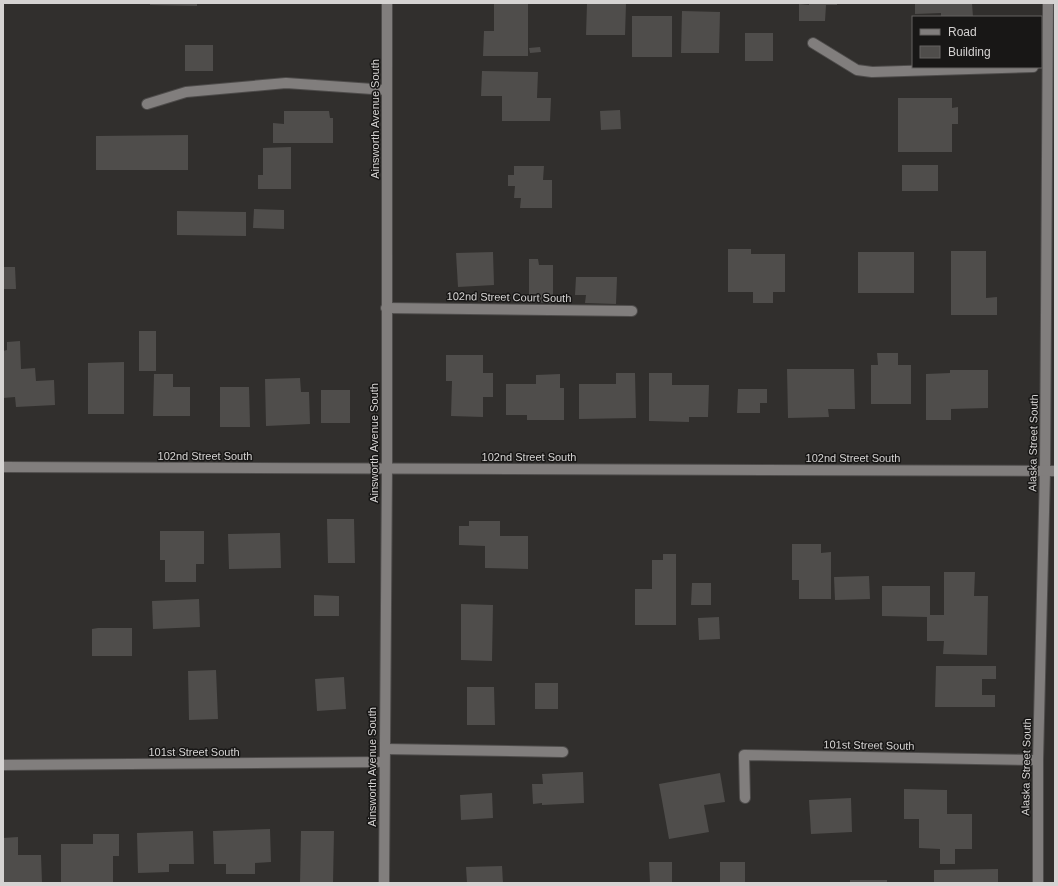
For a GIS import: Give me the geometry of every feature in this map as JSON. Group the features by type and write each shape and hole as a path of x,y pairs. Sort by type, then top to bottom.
{"street":[{"name":"Ainsworth Avenue South","path":"384,883 387,468 387,3"},
{"name":"Alaska Street South","path":"1038,883 1038,760 1050,471 1044,67 1048,3"},
{"path":"813,43 857,70 872,72 1001,68"},
{"path":"147,104 186,92 286,84 387,90"},
{"name":"102nd Street Court South","path":"386,308 632,311"},
{"name":"102nd Street South","path":"3,467 1050,471"},
{"path":"384,749 563,752"},
{"name":"101st Street South","path":"745,798 744,755 1038,760"},
{"name":"101st Street South","path":"3,765 384,762"}],"building":[{"path":"150,3 197,3 197,6 150,5"},
{"path":"494,3 528,3 528,56 483,56 484,31 494,31"},
{"path":"587,3 626,3 625,35 586,35"},
{"path":"809,3 837,3 837,5 826,5 825,21 799,21 799,4 809,5"},
{"path":"915,3 972,3 973,16 941,16 941,13 915,14"},
{"path":"682,11 720,12 719,53 681,53"},
{"path":"632,16 672,16 672,57 632,57"},
{"path":"745,33 773,33 773,61 745,61"},
{"path":"185,45 213,45 213,71 185,71"},
{"path":"540,47 541,52 530,53 529,48"},
{"path":"482,71 538,72 537,98 551,98 550,121 502,121 502,96 481,96"},
{"path":"898,98 952,98 952,108 958,107 958,124 952,124 952,152 898,152"},
{"path":"620,110 621,129 601,130 600,111"},
{"path":"284,111 329,111 330,118 333,118 333,143 273,143 273,123 284,124"},
{"path":"188,135 188,170 96,170 96,136"},
{"path":"291,147 291,189 258,189 258,175 263,175 263,148"},
{"path":"902,165 938,165 938,191 902,191"},
{"path":"514,166 544,166 543,180 552,180 552,208 520,208 521,198 514,198 515,186 508,186 508,175 514,175"},
{"path":"254,209 284,210 284,229 253,228"},
{"path":"177,211 246,212 246,236 177,235"},
{"path":"728,249 751,249 751,254 785,254 785,292 773,292 773,303 753,303 753,292 728,292"},
{"path":"951,251 986,251 986,298 997,297 997,315 951,315"},
{"path":"493,252 494,285 458,287 456,253"},
{"path":"858,252 914,252 914,293 858,293"},
{"path":"529,259 538,259 539,265 553,265 553,303 529,302"},
{"path":"3,267 15,267 16,289 3,289"},
{"path":"576,277 617,277 616,304 585,303 586,295 575,295"},
{"path":"139,331 156,331 156,371 139,371"},
{"path":"20,341 21,369 35,368 36,381 54,380 55,405 16,407 15,397 3,398 3,351 7,350 7,342"},
{"path":"877,353 898,353 898,365 911,365 911,404 871,404 871,365 878,365"},
{"path":"446,355 483,355 483,373 493,373 493,397 483,397 483,417 451,416 452,381 446,381"},
{"path":"124,362 124,414 88,414 88,363"},
{"path":"787,369 854,369 855,409 828,409 829,417 788,418"},
{"path":"950,370 988,370 988,408 951,409 951,420 926,420 926,374 950,373"},
{"path":"616,373 635,373 636,418 579,419 579,384 616,384"},
{"path":"649,373 672,373 672,385 709,385 708,417 689,417 689,422 649,421"},
{"path":"154,374 173,374 173,387 190,387 190,416 153,416"},
{"path":"560,374 560,388 564,388 564,420 527,420 527,415 506,415 506,384 536,384 536,375"},
{"path":"300,378 301,392 309,392 310,424 266,426 265,379"},
{"path":"220,387 249,387 250,427 220,427"},
{"path":"738,389 767,389 767,403 760,403 760,413 737,413"},
{"path":"321,390 350,390 350,423 321,423"},
{"path":"327,519 354,519 355,563 328,563"},
{"path":"469,521 500,521 500,536 528,536 528,569 485,568 485,546 459,545 459,526 469,526"},
{"path":"160,531 204,531 204,564 196,564 196,582 165,582 165,560 160,560"},
{"path":"280,533 281,568 229,569 228,534"},
{"path":"792,544 821,544 821,553 831,552 831,599 799,599 799,580 792,580"},
{"path":"663,554 676,554 676,625 635,625 635,589 652,589 652,560 663,560"},
{"path":"944,572 975,572 974,596 988,596 987,655 943,654 944,641 927,641 927,617 882,616 882,586 930,586 930,615 944,615"},
{"path":"869,576 870,599 835,600 834,577"},
{"path":"692,583 711,583 711,605 691,605"},
{"path":"314,595 339,596 339,616 314,616"},
{"path":"199,599 200,627 153,629 152,601"},
{"path":"461,604 493,605 492,661 461,660"},
{"path":"719,617 720,639 699,640 698,618"},
{"path":"132,628 132,656 92,656 92,629"},
{"path":"936,666 996,666 996,679 982,679 982,695 995,695 995,707 935,707"},
{"path":"216,670 218,719 189,720 188,671"},
{"path":"344,677 346,709 317,711 315,679"},
{"path":"535,683 558,683 558,709 535,709"},
{"path":"467,687 494,687 495,725 467,725"},
{"path":"583,772 584,803 533,804 532,784 543,784 542,774"},
{"path":"720,773 725,802 704,805 709,832 669,839 659,784"},
{"path":"904,789 947,790 947,814 972,814 972,849 955,849 955,864 940,864 940,849 919,848 919,819 904,819"},
{"path":"492,793 493,818 461,820 460,795"},
{"path":"851,798 852,832 811,834 809,800"},
{"path":"270,829 271,862 255,863 255,874 226,874 226,864 214,864 213,831"},
{"path":"193,831 194,864 169,864 169,872 138,873 137,833"},
{"path":"301,831 334,831 333,883 300,883"},
{"path":"93,834 119,834 119,856 113,856 113,883 61,883 61,844 93,844"},
{"path":"18,837 18,855 41,855 42,883 3,883 3,838"},
{"path":"649,862 672,862 672,883 650,883"},
{"path":"720,862 745,862 745,882 720,883"},
{"path":"502,866 503,883 467,883 466,867"},
{"path":"998,869 998,883 934,883 934,870"},
{"path":"850,880 887,880 887,883 850,883"}]}
